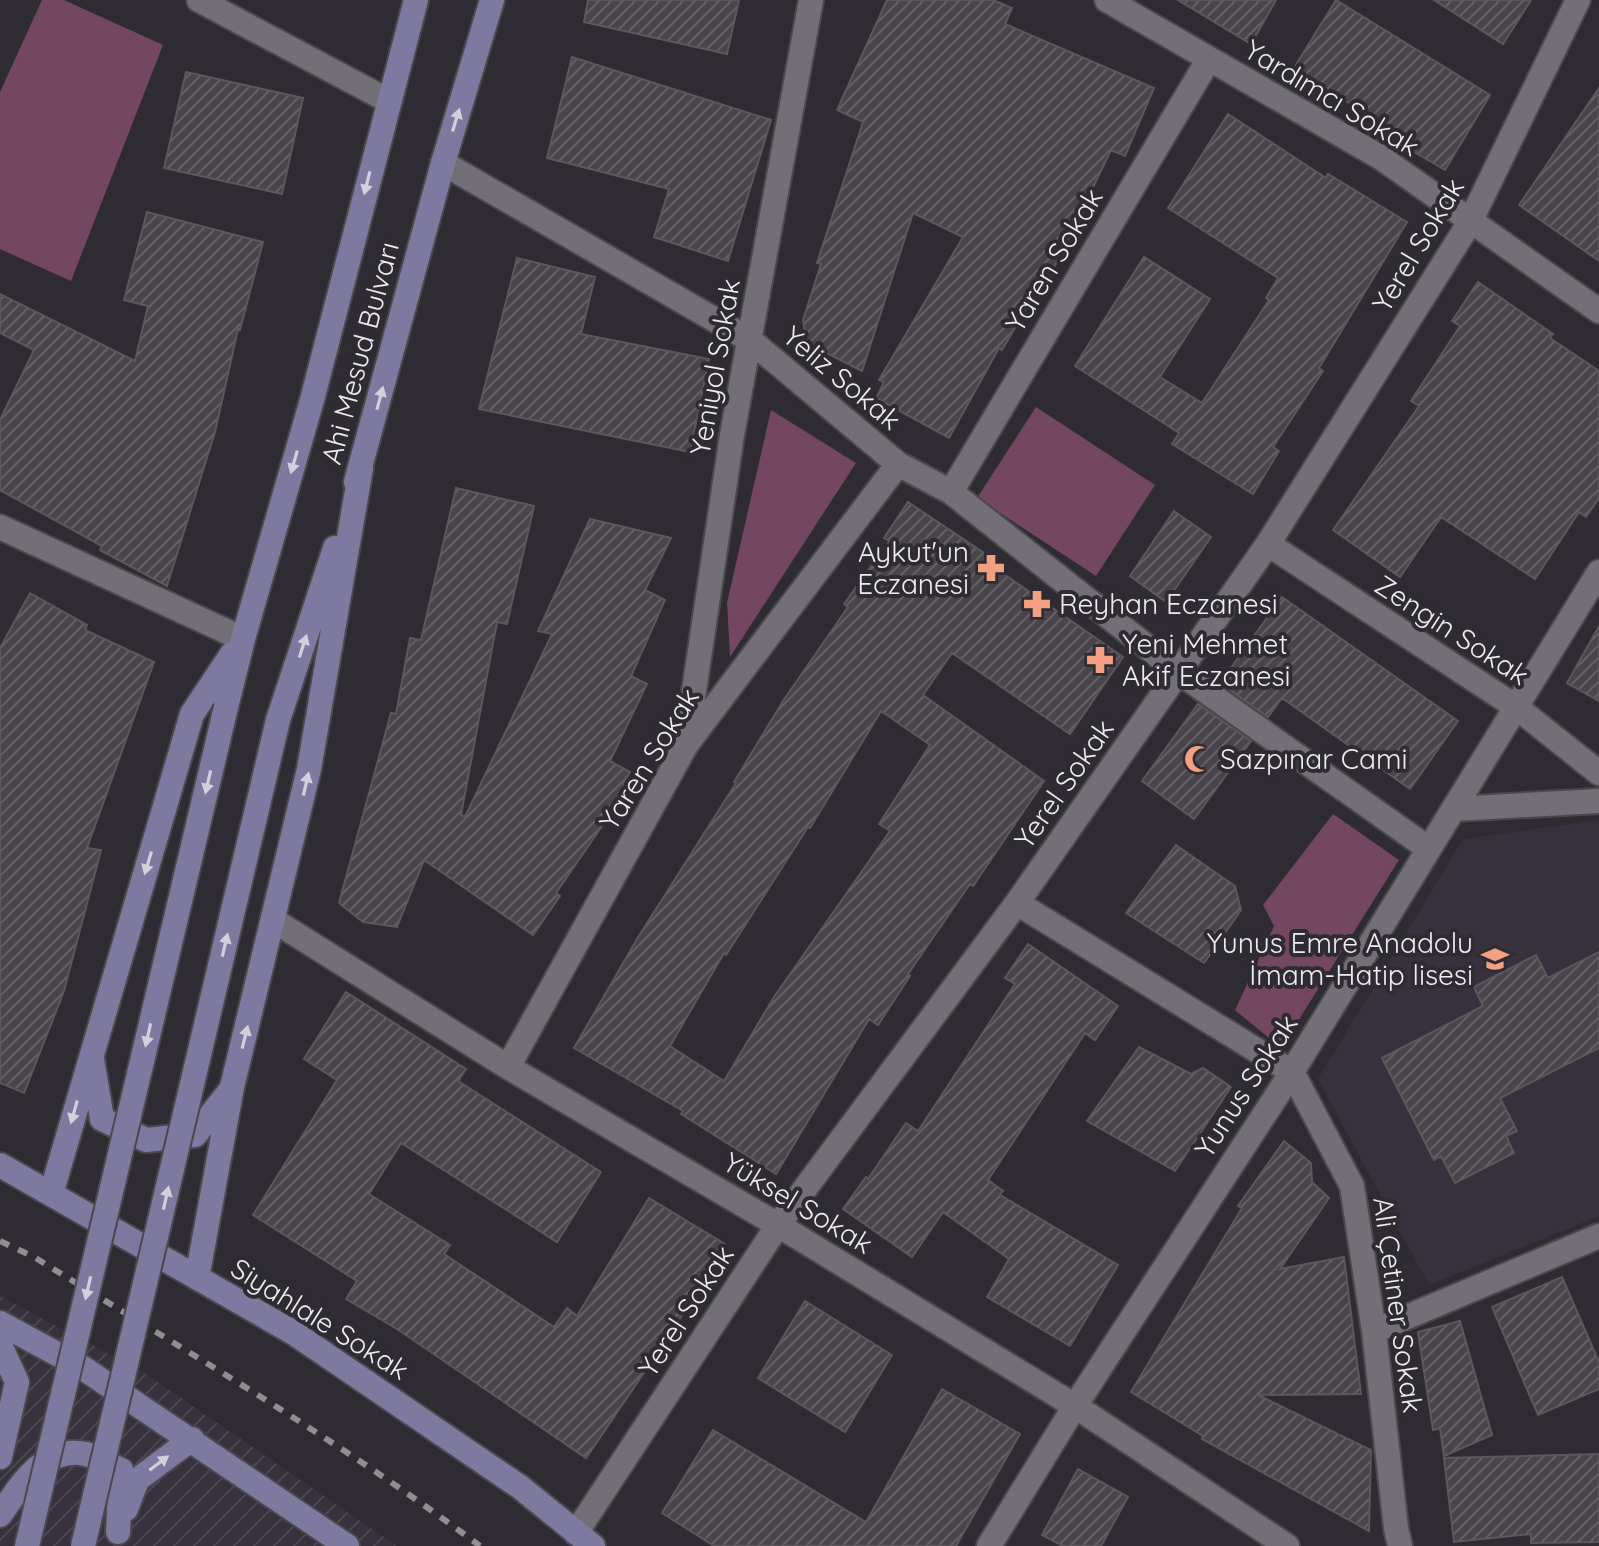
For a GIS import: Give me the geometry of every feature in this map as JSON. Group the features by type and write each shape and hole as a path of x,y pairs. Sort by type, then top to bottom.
{"main road":[{"name":"Ahi Mesud Bulvarı","path":"27,1546 243,639 312,400 416,0"},
{"name":"Ahi Mesud Bulvarı","path":"83,1546 278,720 361,468 443,163 492,0"},
{"path":"197,1278 232,1087 309,769 361,468"},
{"path":"51,1194 192,714 243,639"},
{"path":"91,1053 102,1119 146,1140 195,1135 232,1087"},
{"name":"Siyahlale Sokak","path":"0,1165 294,1333 520,1487 584,1539"},
{"path":"0,1323 83,1368 347,1546"},
{"path":"0,1345 17,1382 0,1457"},
{"path":"116,1539 137,1480 192,1439"},
{"path":"0,1515 32,1470 69,1452 89,1454 121,1470 116,1539"}],"street":[{"path":"199,0 389,101"},
{"name":"Yeniyol Sokak","path":"686,745 732,435 811,0"},
{"name":"Yardımcı Sokak","path":"1107,0 1380,157 1599,311"},
{"name":"Yerel Sokak","path":"584,1539 778,1225 1017,903 1268,544 1470,222 1578,0"},
{"name":"Yaren Sokak","path":"951,492 1209,59"},
{"name":"Yeliz Sokak","path":"443,163 750,340 898,464 951,492 1180,673 1429,849"},
{"name":"Yaren Sokak","path":"508,1067 686,745 898,464"},
{"path":"3,537 243,639"},
{"name":"Zengin Sokak","path":"1268,544 1516,707 1599,773"},
{"name":"Yunus Sokak","path":"989,1546 1075,1406 1292,1072 1599,572"},
{"path":"1454,809 1599,801"},
{"path":"1017,903 1292,1072"},
{"name":"Yüksel Sokak","path":"273,920 508,1067 778,1225 1075,1406 1287,1546"},
{"name":"Ali Çetiner Sokak","path":"1292,1072 1352,1186 1374,1331 1400,1546"},
{"path":"1374,1331 1599,1236"}],"shaded area":[{"path":"42,0 64,0 163,45 71,281 0,249 0,92"},
{"path":"1036,407 1155,485 1096,576 977,498"},
{"path":"771,410 856,463 730,657 727,603"},
{"path":"1333,814 1399,860 1281,1048 1235,1010 1274,926 1263,905"},
{"name":"Yunus Emre Anadolu İmam-Hatip lisesi","path":"1599,820 1599,1216 1429,1285 1318,1079 1463,839"},
{"path":"0,1296 143,1372 397,1546 0,1546"}],"building":[{"path":"588,0 739,0 727,54 584,22"},
{"path":"887,0 993,0 1012,8 1005,24 1154,88 1125,156 1111,150 1049,278 1045,276 1002,350 999,348 949,438 876,398 884,382 879,380 963,237 913,213 862,371 807,343 803,320 821,264 817,263 863,122 837,110"},
{"path":"1178,0 1276,0 1251,44"},
{"path":"1336,0 1490,95 1445,170 1397,142 1401,136 1294,68"},
{"path":"1434,0 1531,0 1503,44"},
{"path":"572,57 771,120 728,261 654,237 669,189 547,158"},
{"path":"186,72 303,98 282,194 164,168"},
{"path":"1599,88 1599,261 1519,205"},
{"path":"1228,114 1326,178 1328,174 1407,222 1319,368 1323,371 1273,447 1279,451 1253,494 1172,444 1179,433 1075,366 1144,257 1210,299 1160,377 1202,403 1269,300 1266,298 1278,278 1168,208"},
{"path":"147,212 263,242 238,329 215,432 167,586 0,490 0,420 34,350 0,333 0,294 135,361 148,306 124,300"},
{"path":"517,258 595,277 581,334 709,359 690,452 479,409"},
{"path":"1478,282 1553,334 1550,338 1599,371 1599,498 1586,517 1579,512 1535,579 1441,517 1400,577 1333,530 1419,406 1411,401 1460,326 1452,321"},
{"path":"456,488 534,506 507,624 497,622 461,815 465,817 552,634 538,631 590,519 671,538 645,590 665,600 631,676 647,684 610,761 630,772 602,826 556,893 560,896 533,935 424,860 397,927 363,922 339,903 391,713 396,714 410,638 421,640"},
{"path":"908,502 1005,567 1001,572 1123,657 1070,734 952,653 923,695 1044,781 973,886 970,884 908,974 910,976 878,1025 869,1019 776,1174 681,1114 683,1111 574,1048 783,701 848,607 844,604 889,541 884,538","holes":["881,711 930,745 879,824 890,831 774,997 724,1081 670,1046 724,953 726,955 810,828"]},
{"path":"1174,511 1211,537 1166,602 1130,576"},
{"path":"30,593 87,625 85,630 154,662 87,848 101,850 64,991 24,1093 0,1083 0,648"},
{"path":"1282,597 1458,721 1410,789 1282,698 1268,717 1220,683"},
{"path":"1599,626 1599,701 1567,683"},
{"name":"Sazpınar Cami","path":"1198,704 1251,741 1194,819 1142,781"},
{"path":"1176,845 1235,886 1241,910 1204,963 1126,913"},
{"path":"1028,944 1118,1006 1095,1040 1085,1033 988,1180 1003,1191 1000,1195 1118,1265 1070,1346 987,1297 1009,1259 943,1212 912,1257 843,1209 866,1177 868,1179 906,1123 918,1131 1015,984 1005,978"},
{"path":"1599,952 1599,1048 1500,1098 1517,1131 1506,1136 1514,1153 1455,1183 1441,1156 1434,1160 1382,1058 1483,1006 1474,987 1536,955 1548,978"},
{"path":"346,992 466,1069 458,1081 601,1172 557,1242 401,1143 369,1194 450,1245 444,1254 554,1327 567,1308 577,1316 649,1198 725,1244 673,1330 586,1458 397,1329 346,1299 357,1281 253,1215 337,1080 304,1059"},
{"path":"1139,1047 1191,1074 1203,1068 1231,1087 1175,1171 1087,1121"},
{"path":"1284,1141 1311,1163 1312,1182 1329,1198 1280,1269 1344,1257 1361,1394 1258,1395 1371,1450 1369,1531 1202,1439 1203,1436 1131,1392 1242,1208 1238,1206"},
{"path":"1562,1277 1599,1362 1599,1389 1538,1415 1492,1307"},
{"path":"805,1301 892,1355 845,1432 758,1378"},
{"path":"1460,1321 1492,1435 1444,1456 1440,1428 1433,1430 1418,1332"},
{"path":"942,1389 1020,1434 956,1546 714,1546 662,1513 713,1430 866,1522"},
{"path":"1599,1454 1599,1542 1531,1543 1531,1534 1454,1542 1444,1458"},
{"path":"1078,1469 1128,1497 1101,1546 1063,1546 1042,1535"}],"railway":[{"path":"0,1241 34,1257 260,1397 372,1469 480,1546"}],"place":[{"name":"Aykut'un Eczanesi","path":"991,568"},
{"name":"Reyhan Eczanesi","path":"1037,604"},
{"name":"Yeni Mehmet Akif Eczanesi","path":"1100,660"},
{"name":"Sazpınar Cami","path":"1198,759"},
{"name":"Yunus Emre Anadolu İmam-Hatip lisesi","path":"1495,959"}]}
